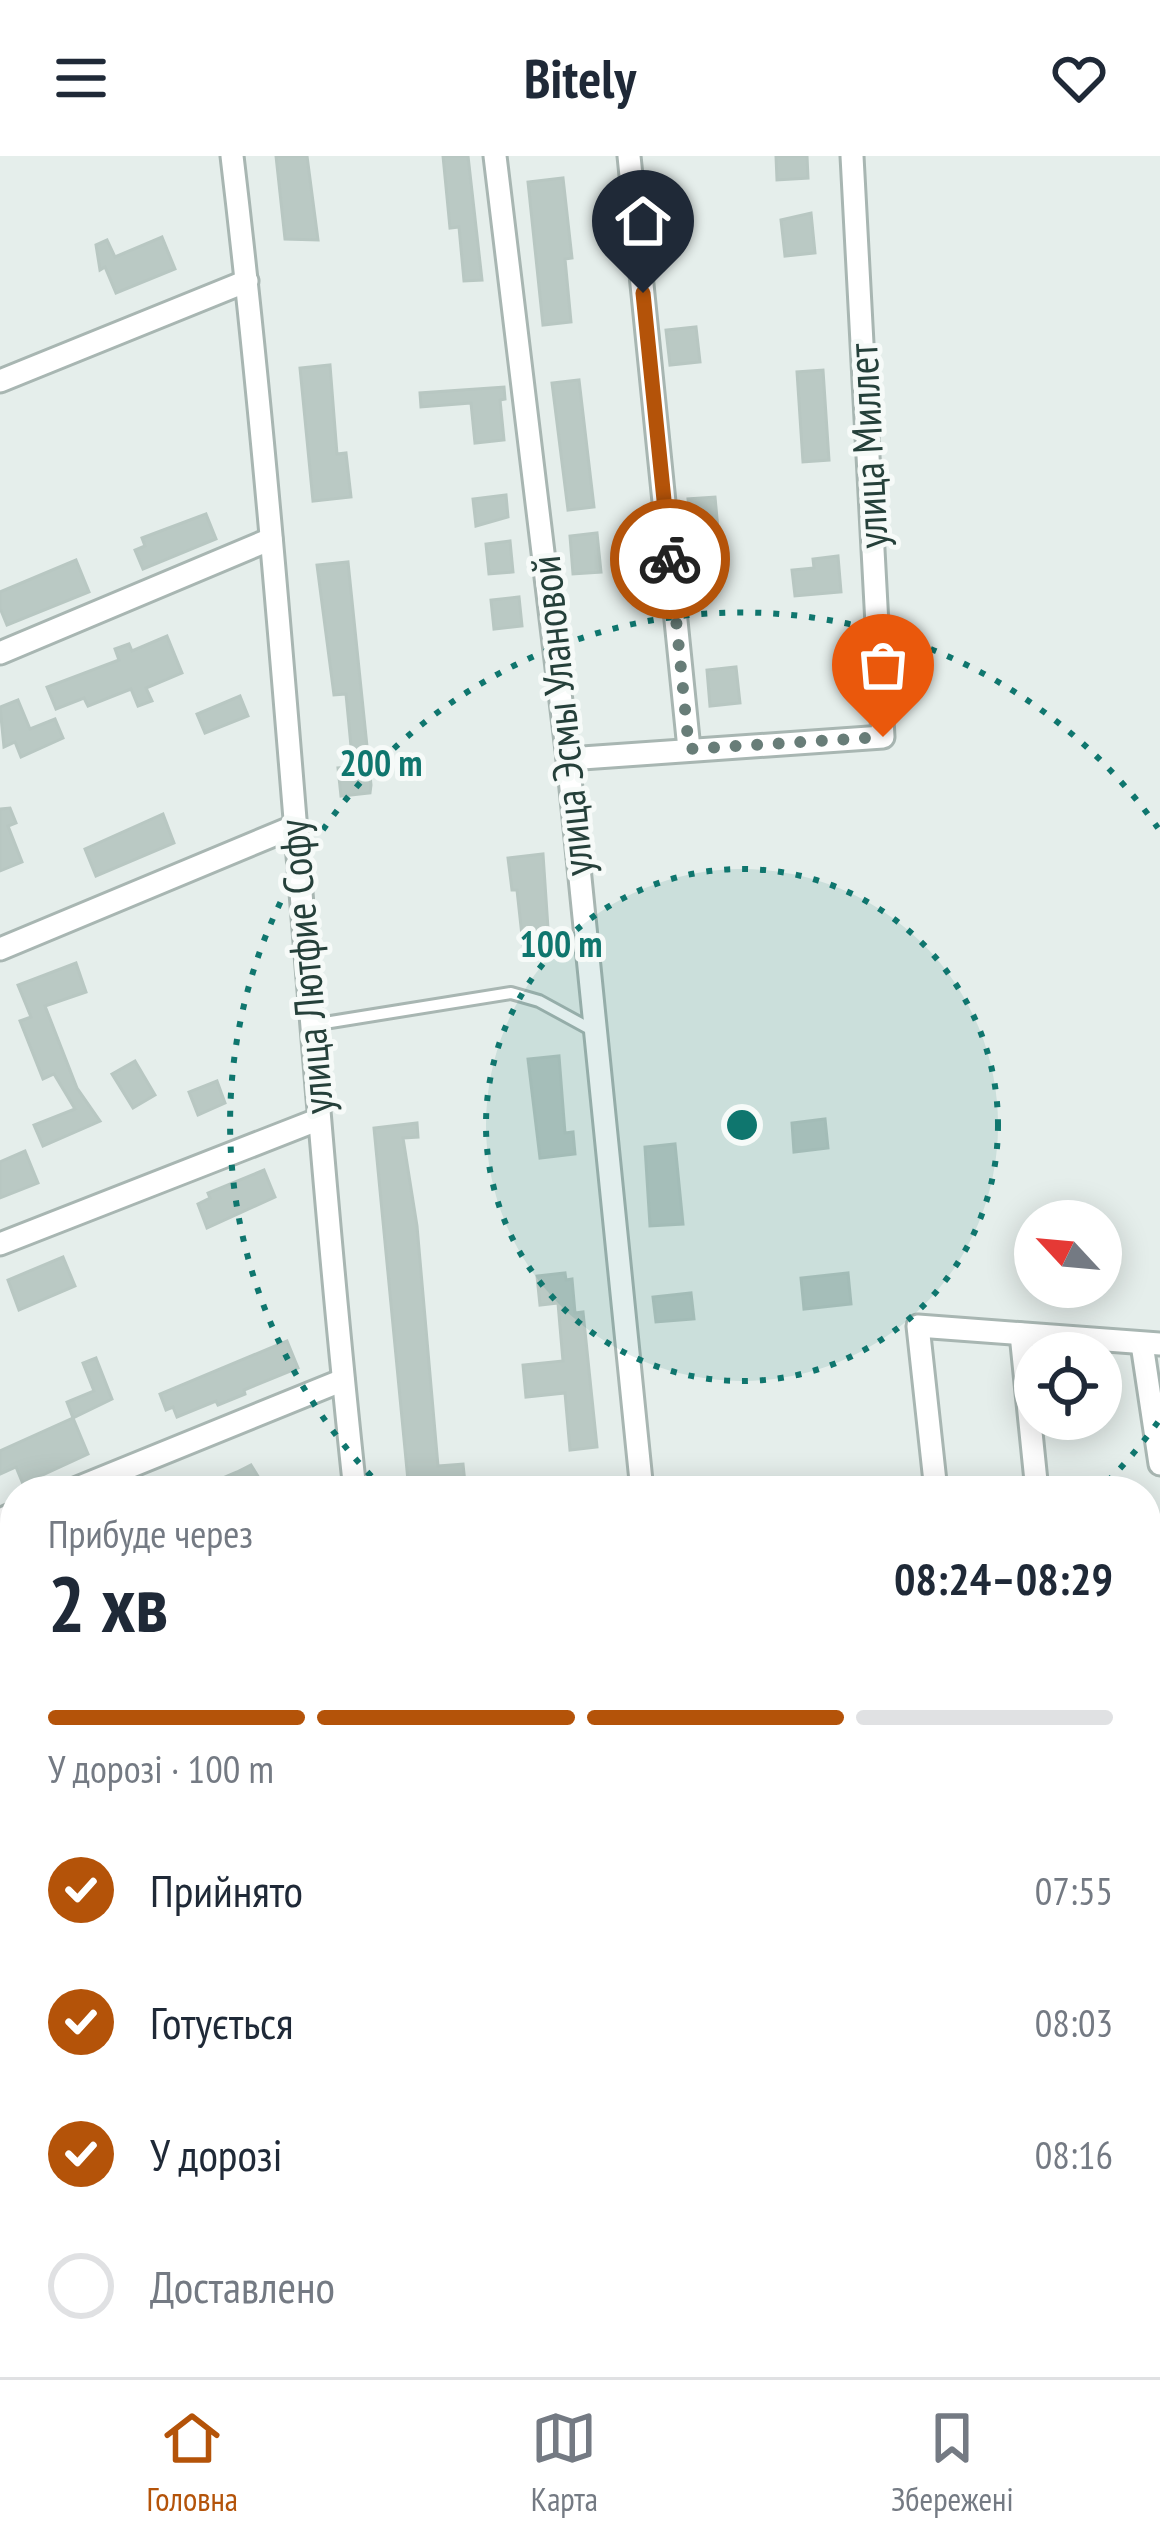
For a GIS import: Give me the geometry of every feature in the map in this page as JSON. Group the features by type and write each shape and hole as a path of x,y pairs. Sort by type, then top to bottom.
{"street":[{"name":"улица Лютфие Софу","path":"232,156 271,539 317,1120 353,1476"},
{"name":"улица Эсмы Улановой","path":"495,156 568,759 640,1476"},
{"path":"568,759 689,749 629,156"},
{"name":"улица Миллет","path":"689,749 883,737 852,156"},
{"path":"0,381 247,281"},
{"path":"0,653 271,539"},
{"path":"0,949 293,826"},
{"path":"0,1244 317,1120"},
{"path":"934,1476 918,1326 1014,1333"},
{"path":"1151,1344 1160,1464"},
{"path":"107,1476 343,1380"},
{"path":"1032,1440 1035,1476"}],"lane":[{"path":"309,1025 511,993 539,1001 596,1032"}],"building":[{"path":"276,156 307,156 318,240 285,239"},
{"path":"443,156 468,156 482,280 464,281 459,227 450,228"},
{"path":"776,156 807,156 808,178 777,180"},
{"path":"563,178 572,258 565,259 571,322 543,325 528,182"},
{"path":"811,213 815,253 785,256 781,220"},
{"path":"162,237 175,269 116,293 105,267 100,270 96,245 107,240 115,257"},
{"path":"696,327 700,362 670,365 666,330"},
{"path":"330,365 337,454 346,453 351,497 313,501 300,368"},
{"path":"823,370 829,460 803,462 797,372"},
{"path":"579,380 594,507 568,510 552,383"},
{"path":"504,387 505,399 500,400 504,440 475,443 471,403 421,407 420,393"},
{"path":"506,495 508,517 476,526 473,499"},
{"path":"715,497 719,540 693,543 688,499"},
{"path":"206,514 216,539 143,569 135,550 145,546 142,538"},
{"path":"597,533 601,572 573,574 570,536"},
{"path":"510,541 513,572 489,574 486,544"},
{"path":"838,556 841,592 795,596 792,570 814,568 813,559"},
{"path":"76,560 89,592 7,625 0,592"},
{"path":"348,562 371,785 370,793 341,796 338,768 353,767 346,694 334,695 317,565"},
{"path":"519,597 522,626 494,629 491,600"},
{"path":"167,636 182,673 146,688 152,701 138,706 131,689 88,706 84,698 56,709 47,687 119,660 115,649 129,644 132,651"},
{"path":"736,667 740,703 710,706 707,670"},
{"path":"240,696 248,716 205,733 197,714"},
{"path":"18,700 30,729 55,719 63,738 21,757 15,742 4,747 0,707"},
{"path":"10,808 16,823 8,826 22,862 0,871 0,809"},
{"path":"163,814 174,843 96,876 85,849"},
{"path":"543,854 549,943 523,945 508,858"},
{"path":"76,963 86,992 45,1006 77,1088 100,1121 43,1146 34,1125 75,1109 54,1074 43,1079 20,1021 31,1017 18,985"},
{"path":"559,1056 565,1133 573,1132 575,1154 540,1158 528,1059"},
{"path":"135,1061 155,1095 133,1108 112,1074"},
{"path":"217,1081 225,1103 198,1115 189,1092"},
{"path":"825,1119 828,1148 794,1152 792,1123"},
{"path":"417,1123 418,1137 403,1138 417,1226 438,1466 463,1464 464,1476 408,1476 374,1128"},
{"path":"675,1144 683,1224 650,1226 645,1147"},
{"path":"25,1151 38,1183 0,1198 0,1162"},
{"path":"264,1170 275,1197 207,1228 198,1204 210,1198 208,1193"},
{"path":"63,1257 75,1286 19,1310 8,1280"},
{"path":"565,1273 566,1280 572,1279 575,1313 583,1312 597,1447 570,1450 565,1393 526,1397 523,1365 563,1361 558,1303 540,1305 537,1276"},
{"path":"848,1273 851,1304 804,1309 801,1278"},
{"path":"691,1293 694,1319 656,1322 653,1297"},
{"path":"287,1341 298,1368 218,1405 216,1401 177,1417 173,1407 166,1410 160,1394"},
{"path":"96,1358 112,1399 73,1418 67,1402 94,1391 83,1363"},
{"path":"73,1418 88,1454 40,1476 20,1476 16,1467 0,1474 0,1451"},
{"path":"251,1465 258,1476 228,1476"}],"way so far":[{"path":"670,559 689,749 883,737"}],"route":[{"path":"643,293 670,559"}]}
